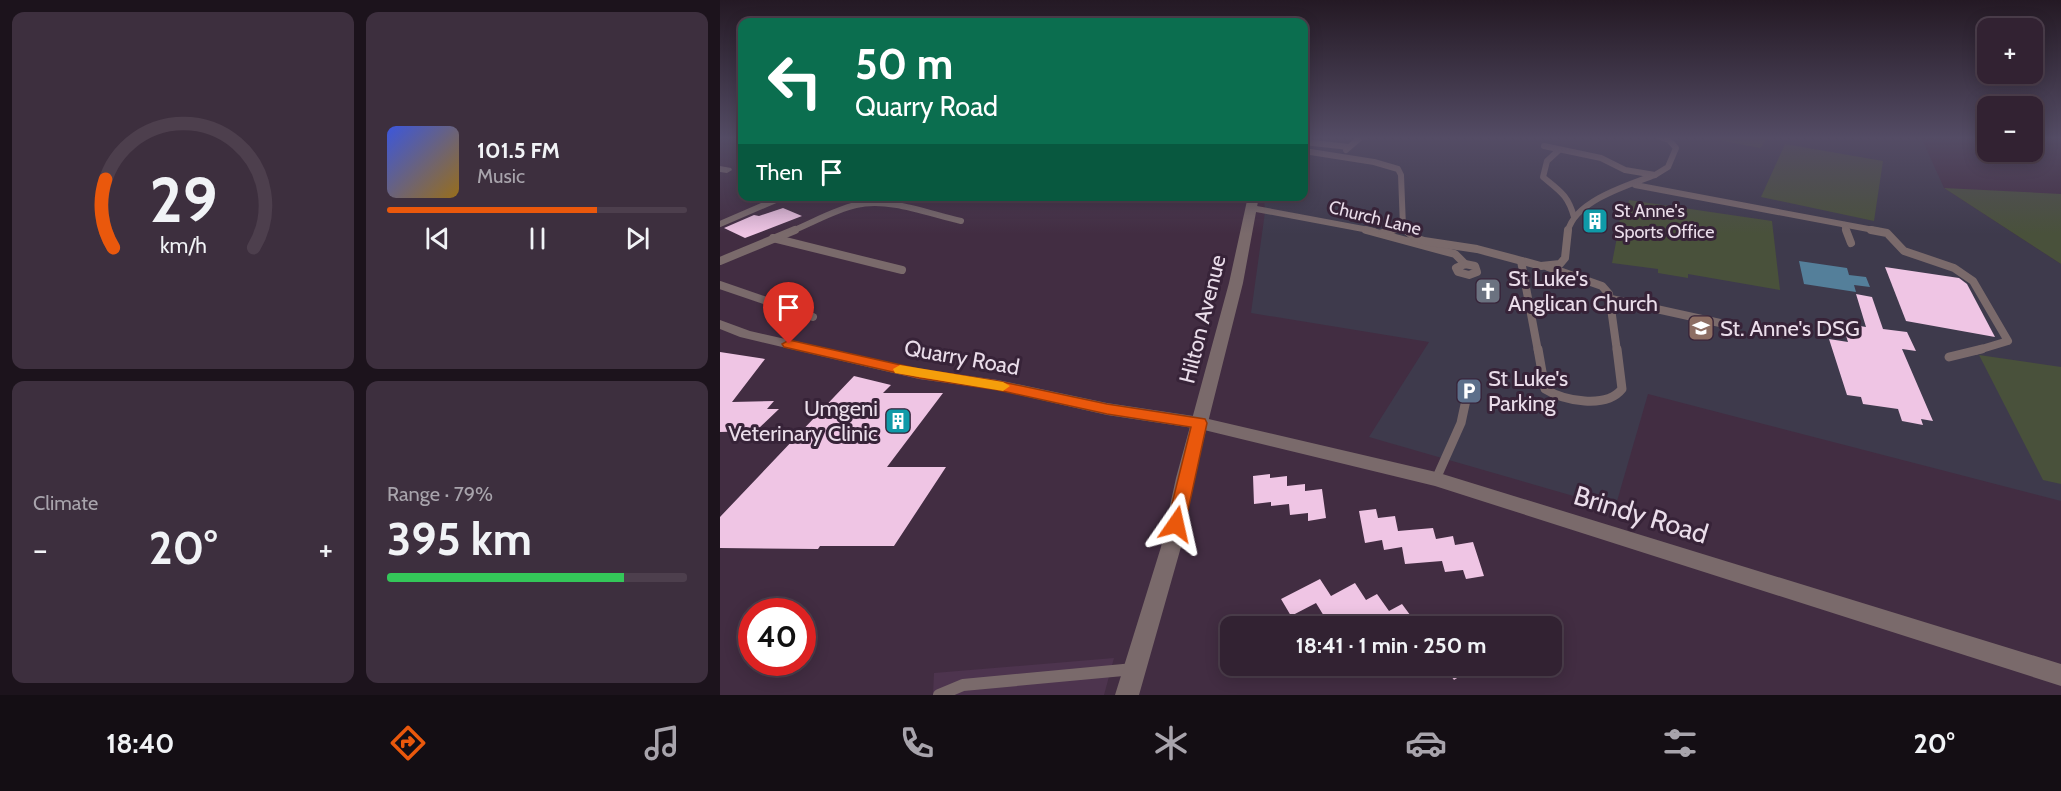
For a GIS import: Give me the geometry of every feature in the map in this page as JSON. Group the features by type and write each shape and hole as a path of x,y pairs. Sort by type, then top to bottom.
{"street":[{"name":"Hilton Avenue","path":"1127,695 1171,547 1185,478 1236,283 1252,202"},
{"name":"Quarry Road","path":"720,324 745,334 919,374 998,385 1107,409 1200,423"},
{"name":"Brindy Road","path":"1200,423 1436,479 2061,675"}],"lane":[{"path":"1398,169 1401,175 1403,227 1410,235 1424,241 1477,249 1548,267 1602,286 1611,299 1622,389 1615,396 1604,399 1575,399 1551,394 1544,384 1521,261"},
{"path":"1544,169 1543,177 1565,195 1570,202 1574,217"},
{"path":"1624,169 1655,175"},
{"path":"1548,267 1563,261 1570,224 1574,217 1596,202 1664,169"},
{"path":"1635,185 1887,233 1894,237 1904,251 1954,268 1973,281 2008,341 2004,344 1949,357"},
{"path":"720,224 773,201"},
{"name":"Church Lane","path":"1252,202 1382,233 1455,254 1465,264"},
{"path":"720,261 848,206 861,204 906,209 961,221"},
{"path":"1844,225 1851,243"},
{"path":"1382,233 1403,227"},
{"path":"773,238 902,270"},
{"path":"720,285 813,317"},
{"path":"1611,299 1720,323"},
{"path":"1436,479 1461,423 1469,386"},
{"path":"939,695 963,685 1135,669"}],"shaded area":[{"name":"St. Anne's DSG","path":"1308,169 1936,169 1944,188 2061,264 2061,501 1648,394 1615,508 1369,437 1429,342 1251,313 1265,212 1264,201 1308,201"},
{"path":"1114,658 1104,695 933,695 934,673"}],"green space":[{"path":"1773,169 1882,169 1874,221 1761,197"},
{"path":"1944,188 2061,194 2061,264"},
{"path":"1629,200 1772,221 1780,290 1688,274 1688,278 1658,273 1658,269 1612,263 1617,237 1620,237 1622,231 1618,230 1622,207 1627,208"},
{"path":"1979,355 2061,367 2061,484 2043,480"}],"water":[{"path":"1799,261 1847,268 1849,275 1866,277 1870,287 1854,285 1856,292 1804,284"}],"building":[{"path":"783,208 802,216 745,238 724,228 754,215 759,216"},
{"name":"St Anne's Sports Office","path":"1591,210 1601,211 1600,233 1588,230"},
{"path":"1885,267 1959,278 1967,284 1995,337 1906,321"},
{"path":"1856,294 1872,297 1883,329 1907,332 1916,351 1902,349 1933,421 1921,419 1923,425 1902,421 1898,409 1863,404 1861,397 1847,395 1829,339 1848,342 1842,323 1866,327"},
{"path":"720,352 765,359 732,402 774,401 767,409 779,409 756,431 720,432"},
{"path":"854,376 891,385 883,393 943,393 887,467 946,467 894,546 820,546 818,549 720,548 720,517"},
{"path":"1270,474 1270,478 1287,476 1287,486 1305,484 1305,491 1322,489 1326,518 1308,521 1308,513 1290,515 1289,504 1271,506 1271,502 1254,504 1253,476"},
{"path":"1376,509 1378,518 1395,516 1398,531 1433,528 1436,539 1453,536 1455,545 1473,542 1484,576 1466,579 1463,570 1445,572 1442,561 1405,564 1402,547 1384,550 1382,540 1365,543 1359,511"},
{"path":"1320,579 1331,596 1355,583 1366,600 1377,594 1389,611 1402,604 1411,616 1340,616 1339,614 1324,616 1316,603 1291,616 1281,599"}],"slow traffic":[{"path":"900,369 919,374 1003,386"}],"place":[{"name":"St Anne's Sports Office","path":"1595,221"},
{"name":"St Luke's Anglican Church","path":"1488,291"},
{"name":"St. Anne's DSG","path":"1701,328"},
{"name":"St Luke's Parking","path":"1469,391"},
{"name":"Umgeni Veterinary Clinic","path":"898,421"}],"route":[{"path":"789,344 919,374 998,385 1107,409 1200,423 1185,478 1176,524"}]}
